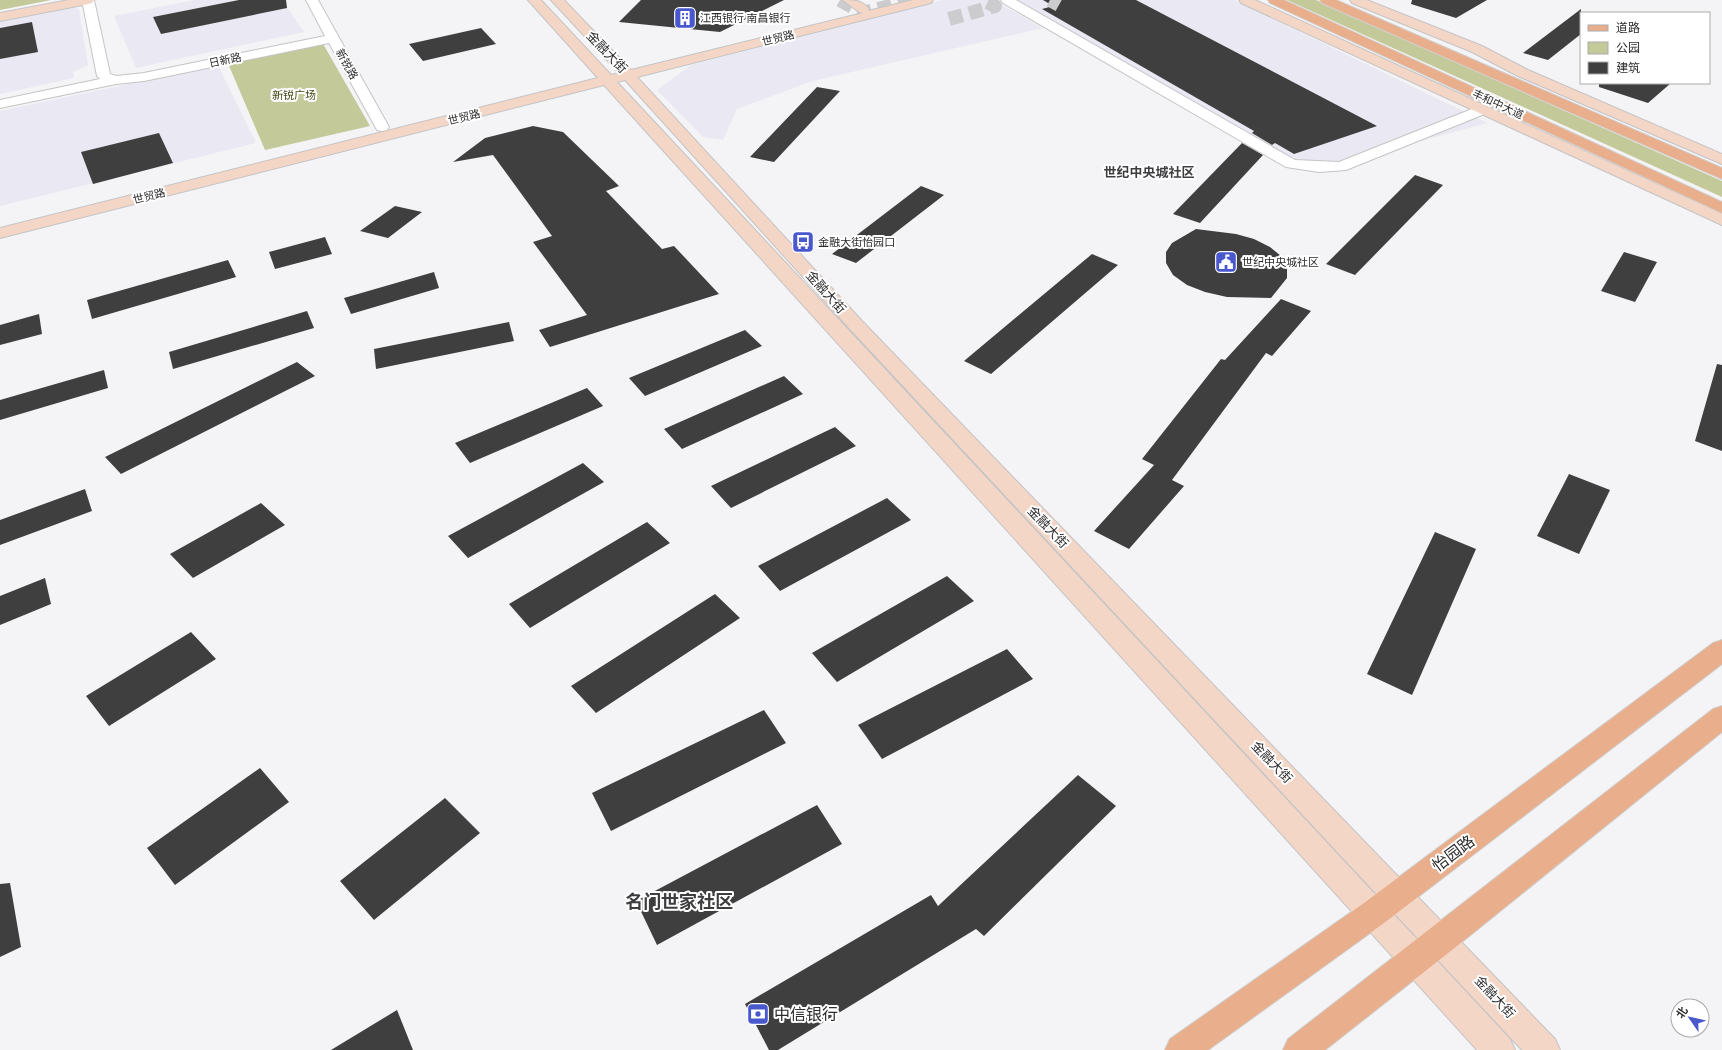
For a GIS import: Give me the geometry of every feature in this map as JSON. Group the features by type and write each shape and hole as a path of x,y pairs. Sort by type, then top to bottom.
{"main road":[{"path":"0,16 88,0"},
{"name":"金融大街","path":"534,0 614,74 854,323 1398,894 1544,1050"},
{"name":"金融大街","path":"557,0 614,74 1499,1050"},
{"path":"849,0 863,8"},
{"name":"世贸路","path":"0,233 897,0"},
{"name":"世贸路","path":"0,222 382,127 927,0"},
{"path":"1245,0 1722,220"},
{"name":"丰和中大道","path":"1274,0 1722,208"},
{"name":"丰和中大道","path":"1326,0 1722,174"},
{"path":"1356,0 1477,49 1523,73 1722,159"},
{"name":"怡园路","path":"1181,1050 1374,913 1722,650"},
{"path":"1299,1050 1441,940 1722,717"}],"street":[{"path":"88,0 104,76 116,80"},
{"name":"新锐路","path":"312,0 382,127"},
{"path":"1007,0 1291,164 1319,167 1341,167 1482,110"},
{"name":"日新路","path":"0,104 116,80 144,77 333,38"}],"shaded area":[{"path":"194,0 282,0 304,32 136,68 114,16"},
{"path":"942,0 993,0 1043,28 813,81 737,109 723,140 703,137 657,90 691,65"},
{"path":"1016,0 1234,0 1488,123 1338,163 1291,161"},
{"path":"61,5 79,9 88,65 73,72 74,78 0,94 0,18"},
{"path":"218,65 256,143 0,206 0,111"}],"green space":[{"path":"0,0 51,0 0,10"},
{"path":"1287,0 1316,0 1722,181 1722,197"},
{"name":"新锐广场","path":"322,42 370,126 265,150 227,61"}],"building":[{"path":"239,0 286,0 287,8 161,34 153,17"},
{"name":"江西银行 南昌银行","path":"641,0 784,0 720,32 619,22"},
{"path":"1043,0 1136,0 1377,126 1294,154 1275,143 1272,145 1252,133 1254,131 1042,9 1053,6"},
{"path":"1412,0 1487,0 1456,18 1411,4"},
{"path":"1581,9 1580,35 1548,60 1523,53"},
{"path":"32,22 38,52 0,59 0,28"},
{"path":"481,28 496,44 423,61 409,44"},
{"path":"1599,84 1670,84 1648,103 1599,87"},
{"path":"817,87 840,91 774,162 750,157"},
{"path":"533,126 563,132 619,186 606,191 662,249 674,246 719,294 550,347 539,330 587,315 533,242 552,236 493,155 453,162 485,138"},
{"path":"159,133 173,163 93,184 81,152"},
{"path":"1242,143 1263,155 1200,223 1173,214"},
{"path":"1415,175 1443,185 1355,275 1326,264"},
{"path":"921,186 944,195 856,263 832,254"},
{"path":"395,206 422,212 388,238 360,231"},
{"path":"1196,229 1236,234 1254,239 1270,247 1281,256 1287,267 1287,278 1271,298 1227,297 1205,292 1187,285 1173,275 1166,263 1166,252 1172,243"},
{"path":"325,237 332,254 275,269 269,252"},
{"path":"1624,252 1657,262 1635,302 1601,291"},
{"path":"1092,254 1118,265 991,374 964,361"},
{"path":"228,260 236,277 92,319 87,300"},
{"path":"434,272 439,288 351,314 344,298"},
{"path":"1281,299 1311,311 1272,356 1266,353 1172,480 1184,486 1129,549 1094,531 1154,465 1142,459 1221,359 1225,360"},
{"path":"307,311 314,328 173,369 169,352"},
{"path":"39,314 42,334 0,345 0,325"},
{"path":"509,322 514,341 376,369 374,349"},
{"path":"745,330 762,346 645,396 629,378"},
{"path":"297,362 315,376 121,474 105,457"},
{"path":"1717,364 1722,365 1722,451 1695,441"},
{"path":"104,370 108,388 0,420 0,400"},
{"path":"784,376 803,394 682,449 664,429"},
{"path":"587,388 603,406 470,463 455,443"},
{"path":"835,427 856,446 731,508 711,486"},
{"path":"583,463 604,482 468,558 448,536"},
{"path":"1569,474 1610,490 1579,554 1537,536"},
{"path":"85,489 92,511 0,545 0,520"},
{"path":"887,498 911,520 780,591 758,566"},
{"path":"261,503 285,525 193,578 170,554"},
{"path":"647,522 670,543 530,628 509,604"},
{"path":"1435,532 1476,549 1412,695 1367,674"},
{"path":"947,576 974,601 837,682 812,653"},
{"path":"45,578 51,604 0,625 0,596"},
{"path":"715,594 740,618 596,713 571,686"},
{"path":"191,632 216,659 109,726 86,696"},
{"path":"1007,649 1033,679 882,759 858,725"},
{"path":"764,710 786,743 611,831 592,793"},
{"path":"260,768 289,802 175,885 147,848"},
{"path":"1078,775 1116,806 984,936 976,929 778,1050 769,1050 745,1004 931,895 938,906"},
{"path":"445,798 480,833 374,920 340,881"},
{"path":"817,805 842,844 657,945 636,901"},
{"path":"10,883 21,947 0,957 0,884"},
{"path":"397,1010 413,1050 331,1050"}],"tunnel":[{"path":"840,0 863,13 914,0"},
{"path":"949,19 995,6 983,0"},
{"path":"1050,0 1059,5"}],"place":[{"name":"江西银行 南昌银行","path":"685,18"},
{"name":"金融大街怡园口","path":"803,242"},
{"name":"世纪中央城社区","path":"1226,262"},
{"name":"中信银行","path":"758,1014"}],"district":[{"name":"世纪中央城社区","path":"1149,172"},
{"name":"名门世家社区","path":"679,901"}]}
